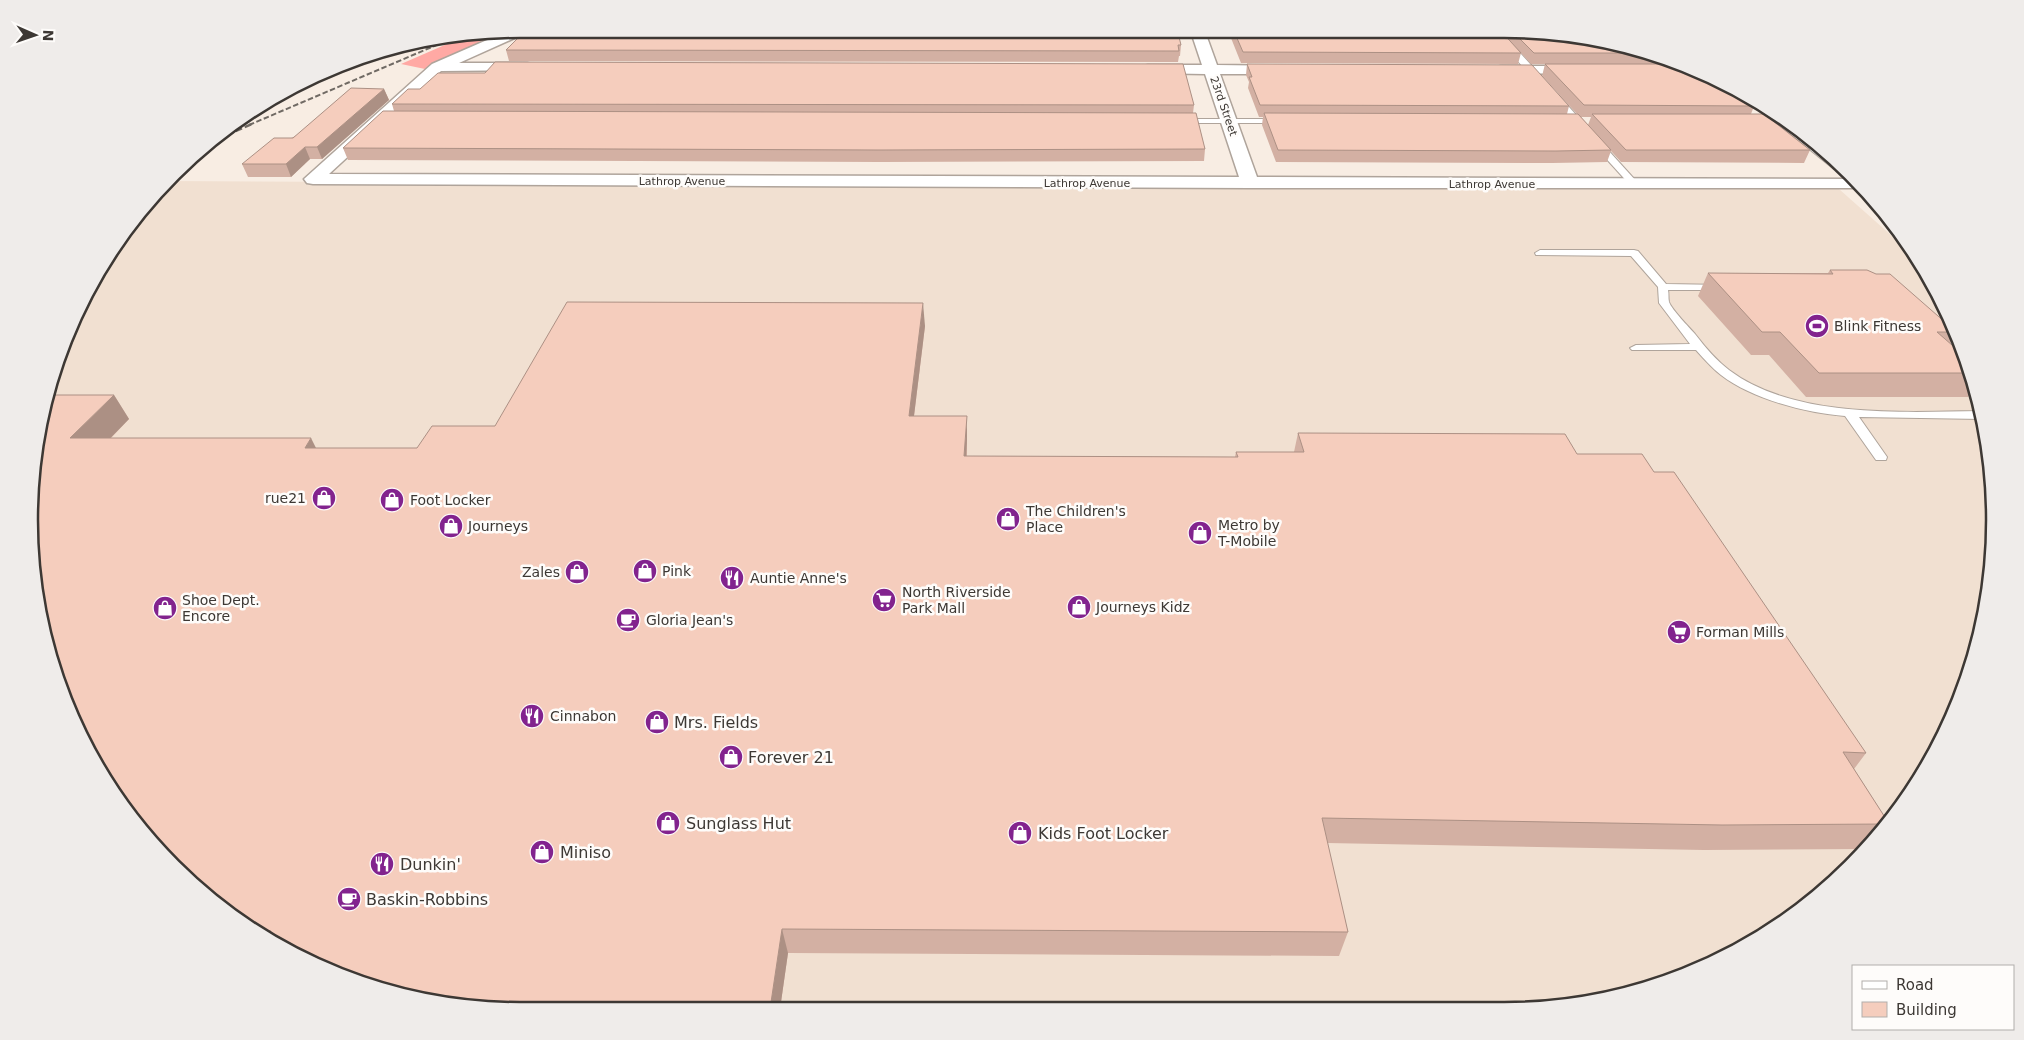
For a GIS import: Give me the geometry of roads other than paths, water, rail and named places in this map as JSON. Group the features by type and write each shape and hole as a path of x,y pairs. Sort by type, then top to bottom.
{"street":[{"name":"23rd Street","path":"1200,38 1250,184"},
{"path":"379,119 437,67 501,39"},
{"path":"437,67 541,67"},
{"path":"1130,69 1295,70"},
{"path":"1491,70 1589,70"},
{"name":"Lathrop Avenue","path":"379,119 313,179 1250,184 1850,184"}],"lane":[{"path":"1501,38 1544,86"},
{"path":"1551,93 1634,184"},
{"path":"379,119 397,119"},
{"path":"1175,121 1286,121"},
{"path":"1568,122 1587,122"},
{"path":"1540,253 1634,253 1663,287 1664,303 1699,347 1722,370 1746,385 1787,402 1850,414 1975,415"},
{"path":"1663,287 1731,288"},
{"path":"1929,319 1951,339"},
{"path":"1636,348 1699,347"},
{"path":"1850,414 1881,457"}],"railway":[{"path":"249,125 435,45"},
{"path":"233,132 252,124"}],"place":[{"name":"Blink Fitness","path":"1817,326"},
{"name":"rue21","path":"324,498"},
{"name":"Foot Locker","path":"392,500"},
{"name":"The Children's Place","path":"1008,519"},
{"name":"Journeys","path":"451,526"},
{"name":"Metro by T-Mobile","path":"1200,533"},
{"name":"Pink","path":"645,571"},
{"name":"Zales","path":"577,572"},
{"name":"Auntie Anne's","path":"732,578"},
{"name":"North Riverside Park Mall","path":"884,600"},
{"name":"Journeys Kidz","path":"1079,607"},
{"name":"Shoe Dept. Encore","path":"165,608"},
{"name":"Gloria Jean's","path":"628,620"},
{"name":"Forman Mills","path":"1679,632"},
{"name":"Cinnabon","path":"532,716"},
{"name":"Mrs. Fields","path":"657,722"},
{"name":"Forever 21","path":"731,757"},
{"name":"Sunglass Hut","path":"668,823"},
{"name":"Kids Foot Locker","path":"1020,833"},
{"name":"Miniso","path":"542,852"},
{"name":"Dunkin'","path":"382,864"},
{"name":"Baskin-Robbins","path":"349,899"}]}
